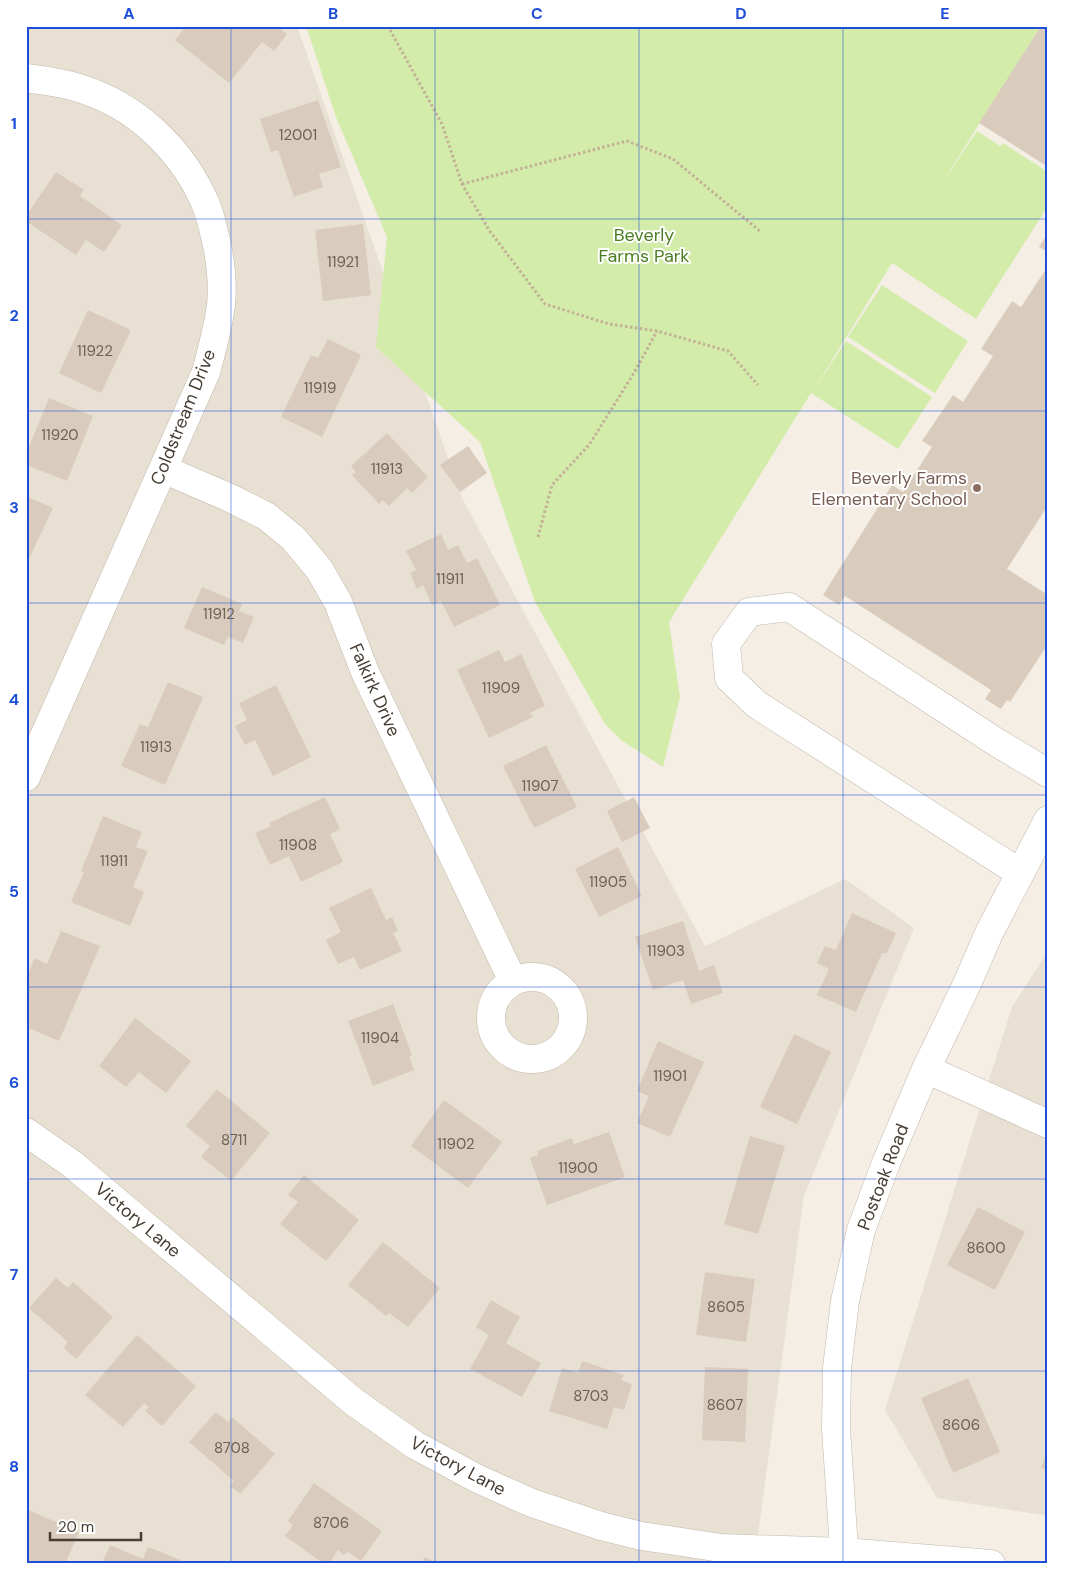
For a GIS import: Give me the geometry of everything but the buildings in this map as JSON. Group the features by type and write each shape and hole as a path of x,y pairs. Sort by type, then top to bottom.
{"street":[{"name":"Coldstream Drive","path":"26,78 55,82 92,92 127,111 161,137 179,158 206,205 214,231 221,267 221,304 216,336 206,372 26,777"},
{"name":"Falkirk Drive","path":"163,468 266,516 293,538 319,569 338,602 365,672 513,981"},
{"path":"1020,873 756,704 729,678 726,644 749,612 789,607 996,742 1048,773"},
{"name":"Postoak Road","path":"845,1558 836,1429 837,1368 846,1301 861,1230 886,1163 926,1069 989,933 1048,820"},
{"path":"926,1069 1048,1124"},
{"name":"Victory Lane","path":"26,1132 72,1164 354,1402 414,1445 478,1479 532,1503 601,1526 641,1536 721,1548 845,1558 991,1564"}],"path":[{"path":"390,30 442,124 462,184 489,230 545,304 609,324 657,331 728,351 758,385"},
{"path":"462,184 627,141 673,159 761,232"},
{"path":"538,537 552,485 590,445 657,331"}],"shaded area":[{"path":"26,26 297,26 462,498 705,946 845,879 914,928 804,1196 754,1564 26,1564"},
{"path":"1048,951 1048,1516 937,1498 885,1410 1012,1007"}],"green space":[{"name":"Beverly Farms Park","path":"306,26 1041,26 940,186 977,131 1000,146 1003,143 1048,172 1048,206 976,319 892,263 813,391 846,341 932,397 898,449 811,393 669,622 680,697 663,767 621,740 605,724 535,602 480,442 376,347 387,237 336,117"},
{"path":"882,285 968,341 935,393 848,337"}],"place":[{"name":"Beverly Farms Elementary School","path":"977,488"}]}
